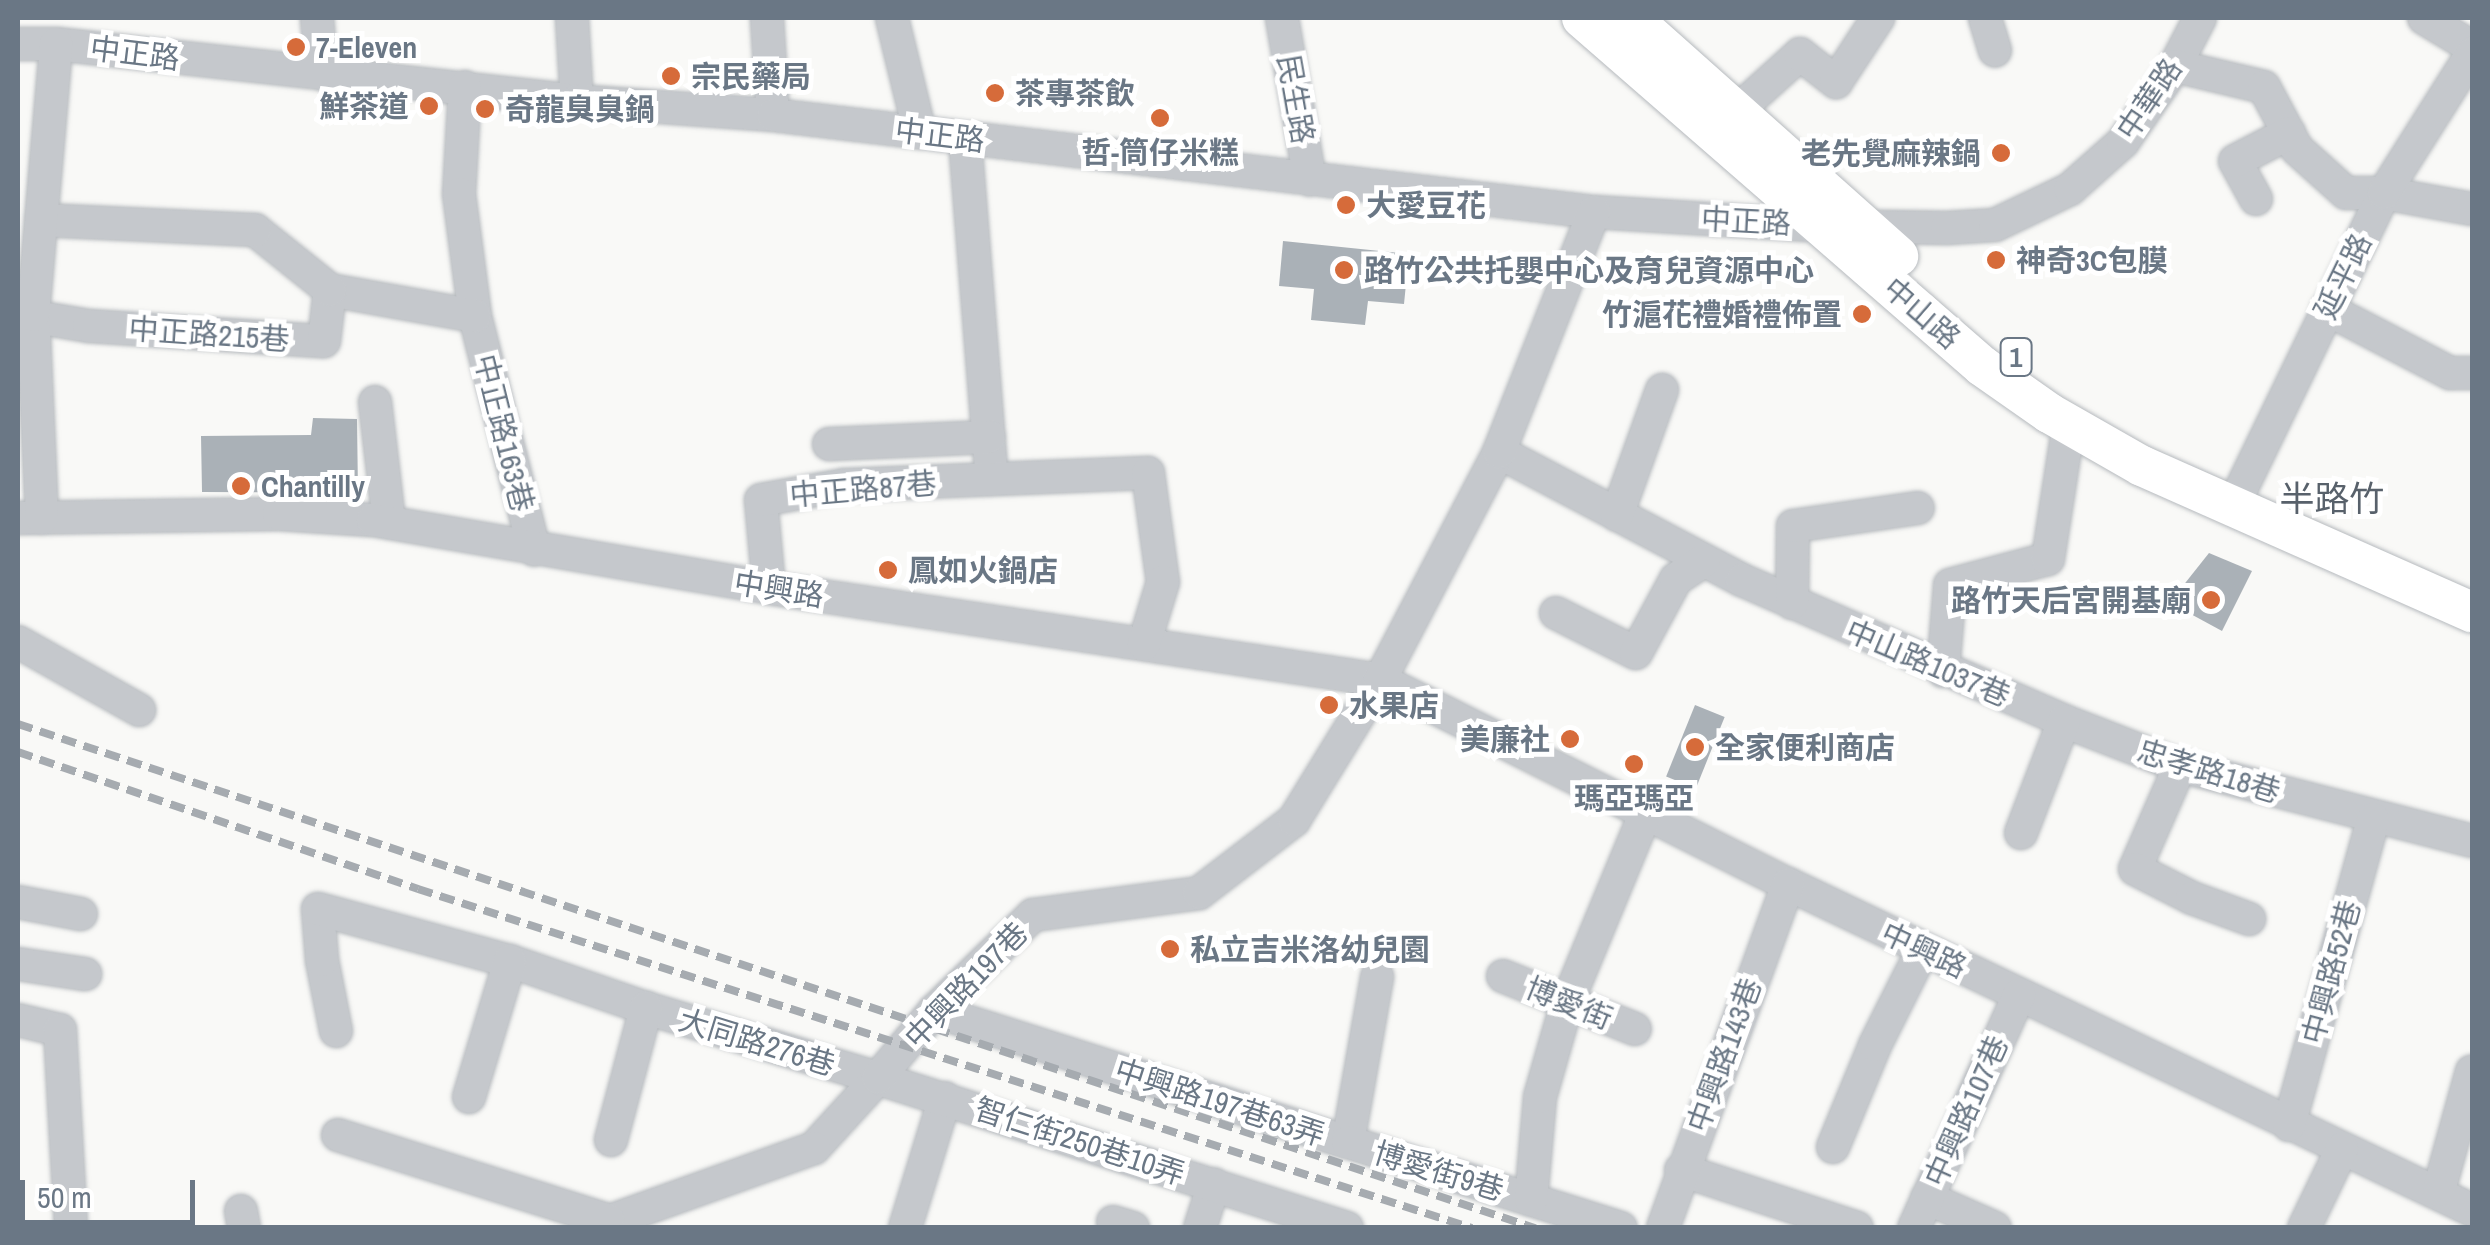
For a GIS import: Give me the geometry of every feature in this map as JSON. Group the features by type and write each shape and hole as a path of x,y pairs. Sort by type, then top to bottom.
{"main road":[{"name":"中山路","path":"1582,18 1982,366 2069,424 2142,466 2236,496 2472,590"},
{"name":"中山路","path":"1631,18 1981,330 2057,387 2236,496 2472,612"}],"street":[{"path":"317,18 322,74"},
{"path":"572,18 577,102"},
{"path":"767,18 773,115"},
{"path":"892,18 920,133"},
{"name":"民生路","path":"1282,18 1310,180"},
{"path":"1737,111 1800,54 1836,82 1878,18"},
{"path":"1986,18 1995,50"},
{"name":"中華路","path":"1863,226 1995,225 2070,189 2123,142 2175,66 2200,18"},
{"path":"2424,18 2472,50"},
{"name":"中正路","path":"18,44 56,44 577,102 773,115 1594,212 1863,226"},
{"path":"30,518 25,314 41,220 56,44"},
{"name":"延平路","path":"2236,496 2384,193 2472,50"},
{"path":"2175,66 2264,86 2297,149 2346,193 2384,193 2472,209"},
{"name":"中正路163巷","path":"464,88 459,194 474,316 534,550"},
{"path":"2256,199 2235,161 2289,134"},
{"path":"965,138 992,479"},
{"path":"1380,680 1499,452 1594,212"},
{"path":"41,220 255,230 330,290"},
{"name":"中正路163巷","path":"330,290 474,316"},
{"name":"中正路215巷","path":"25,314 137,329 324,341 330,290"},
{"path":"2327,308 2450,373 2472,373"},
{"path":"1617,514 1662,390"},
{"path":"376,402 388,522"},
{"path":"1943,671 1950,585 2048,559 2069,424"},
{"name":"中正路87巷","path":"828,444 989,437"},
{"name":"中山路1037巷","path":"1499,452 1792,603 2064,721"},
{"name":"中正路87巷","path":"768,588 761,500 844,485 1148,473 1163,582 1144,644"},
{"path":"1792,603 1793,526 1918,508"},
{"name":"中興路","path":"30,518 279,514 388,522 768,588 1380,680 1923,950 2289,1125 2438,1190 2472,1210"},
{"path":"1556,613 1636,652 1676,579 1704,561"},
{"path":"18,642 139,710"},
{"name":"中興路197巷","path":"878,1078 934,1011 1033,915 1199,893 1294,820 1380,680"},
{"path":"2021,834 2064,721"},
{"name":"忠孝路18巷","path":"2064,721 2180,766 2373,819 2472,841"},
{"path":"2180,766 2135,870 2192,898 2250,919"},
{"name":"博愛街9巷","path":"1531,1200 1540,1097 1567,1003 1645,815"},
{"name":"中興路52巷","path":"2289,1125 2373,819"},
{"name":"中興路143巷","path":"1664,1228 1681,1170 1788,884"},
{"path":"18,902 81,914"},
{"name":"大同路276巷","path":"336,1031 322,960 318,909 510,961 646,1008 878,1078 814,1148 599,1224"},
{"path":"1833,1147 1875,1045 1923,950"},
{"path":"470,1097 510,961"},
{"path":"18,964 84,974"},
{"name":"博愛街","path":"1502,976 1635,1029"},
{"name":"中興路197巷63弄","path":"934,1011 1348,1142 1377,978"},
{"name":"中興路107巷","path":"1920,1213 2019,994"},
{"path":"611,1140 646,1008"},
{"path":"18,1020 60,1030 71,1228"},
{"path":"2438,1190 2472,1071"},
{"name":"智仁街250巷10弄","path":"878,1078 1214,1184 1270,1215 1347,1228"},
{"path":"905,1228 945,1098"},
{"path":"338,1135 599,1224"},
{"name":"博愛街9巷","path":"1348,1142 1621,1228"},
{"path":"2304,1228 2342,1149"},
{"path":"1681,1170 1857,1228"},
{"path":"1200,1228 1214,1184"},
{"path":"1920,1213 1996,1228"}],"building":[{"name":"路竹公共托嬰中心及育兒資源中心","path":"1283,241 1409,254 1404,304 1368,301 1365,325 1311,320 1314,289 1279,286"},
{"path":"313,418 357,419 358,493 202,492 201,436 311,435"},
{"name":"路竹天后宮開基廟","path":"2209,553 2252,571 2222,631 2187,612 2182,587"},
{"name":"全家便利商店","path":"1695,705 1725,717 1696,788 1666,776"}],"railway":[{"path":"18,724 1535,1228"},
{"path":"18,752 418,889 1472,1228"}],"place":[{"name":"7-Eleven","path":"296,47"},
{"name":"宗民藥局","path":"671,76"},
{"name":"茶專茶飲","path":"995,93"},
{"name":"鮮茶道","path":"429,106"},
{"name":"奇龍臭臭鍋","path":"485,109"},
{"name":"哲-筒仔米糕","path":"1160,118"},
{"name":"老先覺麻辣鍋","path":"2001,153"},
{"name":"大愛豆花","path":"1346,205"},
{"name":"神奇3C包膜","path":"1996,260"},
{"name":"路竹公共托嬰中心及育兒資源中心","path":"1344,270"},
{"name":"竹滬花禮婚禮佈置","path":"1862,314"},
{"name":"Chantilly","path":"241,486"},
{"name":"鳳如火鍋店","path":"888,570"},
{"name":"路竹天后宮開基廟","path":"2211,600"},
{"name":"水果店","path":"1329,705"},
{"name":"美廉社","path":"1570,739"},
{"name":"全家便利商店","path":"1695,747"},
{"name":"瑪亞瑪亞","path":"1634,764"},
{"name":"私立吉米洛幼兒園","path":"1170,949"}],"district":[{"name":"半路竹","path":"2332,499"}]}
